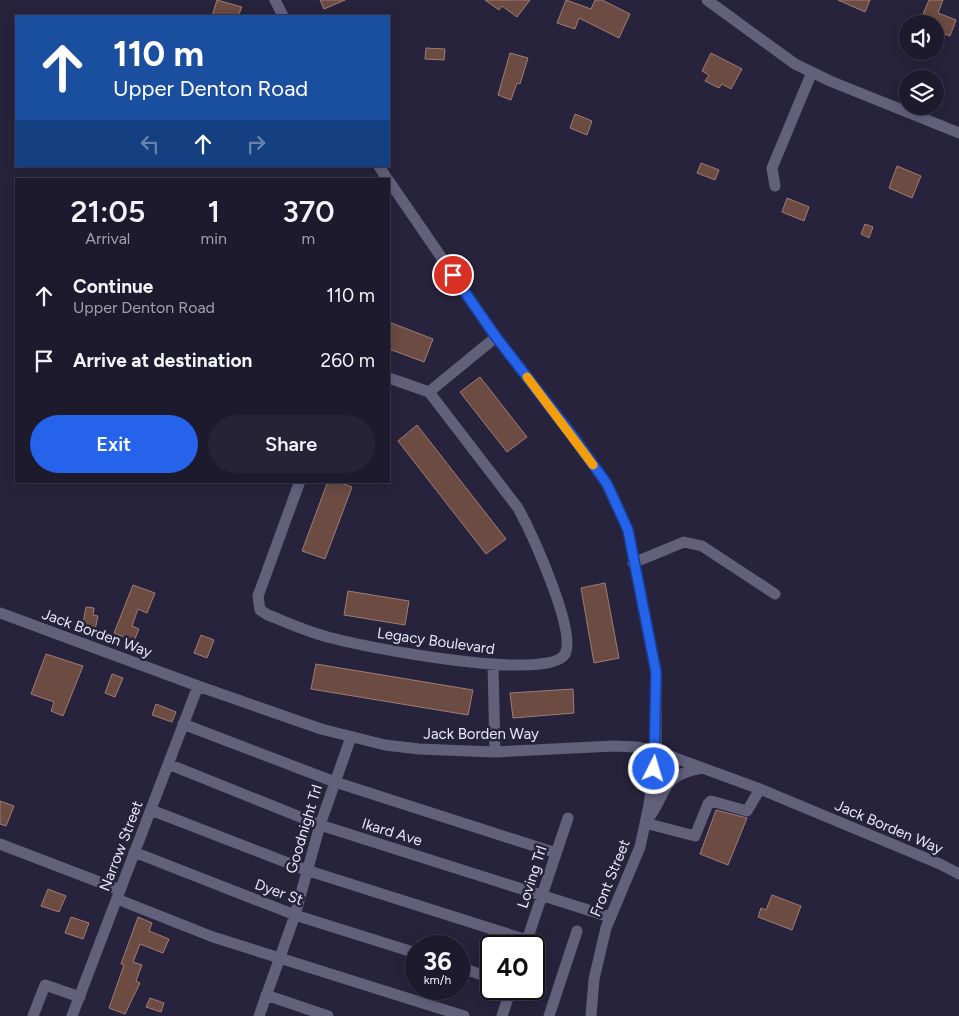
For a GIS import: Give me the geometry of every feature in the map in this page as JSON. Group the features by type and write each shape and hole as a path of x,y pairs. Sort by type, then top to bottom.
{"street":[{"path":"275,0 282,15"},
{"path":"707,0 795,64 959,133"},
{"path":"775,186 772,168 812,72"},
{"name":"Front Street","path":"380,167 387,178"},
{"name":"Front Street","path":"390,183 496,337 572,435 607,484 628,530 656,672 656,751 640,847 610,917 594,979 591,1016"},
{"path":"390,378 429,392 496,337"},
{"name":"Legacy Boulevard","path":"299,483 258,596 260,610 277,618 351,643 494,665 548,664 560,660 566,652 566,641 556,595 529,529 518,508 429,392"},
{"path":"633,563 684,542 691,543 702,546 775,594"},
{"name":"Jack Borden Way","path":"0,613 198,686 351,737 419,749 495,752 614,746 636,747 656,751 760,788 931,860 959,874"},
{"path":"494,665 495,752"},
{"name":"Narrow Street","path":"72,1016 198,686"},
{"path":"183,724 335,782 556,853"},
{"name":"Goodnight Trl","path":"259,1016 295,915 320,825 351,737"},
{"name":"Ikard Ave","path":"168,764 320,825 610,917"},
{"path":"704,768 682,772 670,780 656,810 645,823 695,836 708,804 711,802 747,811 760,788"},
{"path":"151,810 306,870 502,935"},
{"name":"Loving Trl","path":"529,935 568,818"},
{"path":"0,844 213,937 464,1016"},
{"name":"Dyer St","path":"134,852 295,915 405,950"},
{"path":"549,1016 577,931"},
{"path":"33,1016 45,985 80,997"},
{"path":"266,995 328,1016"},
{"path":"502,1016 507,1000"}],"building":[{"path":"217,0 242,7 238,15 212,15"},
{"path":"320,0 345,0 324,9"},
{"path":"485,0 530,0 517,17 502,6 499,10"},
{"path":"566,0 591,9 595,0 602,0 630,14 619,38 579,18 575,29 557,23"},
{"path":"838,0 870,0 865,12"},
{"path":"929,0 943,0 938,13 943,15 923,14"},
{"path":"944,15 956,20 950,36 944,34"},
{"path":"426,48 445,49 444,60 425,59"},
{"path":"510,53 528,58 520,84 517,83 511,100 498,95"},
{"path":"711,53 742,69 731,89 722,84 719,88 705,81 709,75 702,71"},
{"path":"575,114 592,121 587,135 570,128"},
{"path":"701,163 719,170 715,180 697,173"},
{"path":"897,166 921,176 912,198 889,188"},
{"path":"787,198 809,207 804,221 782,212"},
{"path":"865,224 873,227 869,238 861,234"},
{"path":"390,322 433,339 424,362 390,349"},
{"path":"480,377 527,437 507,452 460,392"},
{"path":"417,425 506,539 486,554 398,441"},
{"path":"327,483 341,483 352,487 325,559 302,551"},
{"path":"605,583 619,658 594,663 581,588"},
{"path":"133,585 155,593 147,613 138,609 132,626 139,629 134,641 114,633"},
{"path":"348,591 409,601 405,625 344,615"},
{"path":"86,607 94,608 93,615 98,616 95,630 82,628"},
{"path":"201,635 214,640 207,658 194,653"},
{"path":"46,654 83,666 63,716 51,711 54,702 31,694"},
{"path":"316,664 473,690 468,715 311,689"},
{"path":"112,674 123,678 115,697 105,693"},
{"path":"573,689 574,713 513,718 510,693"},
{"path":"156,704 176,712 172,722 152,715"},
{"path":"0,801 14,806 6,826 0,824"},
{"path":"716,810 747,818 728,865 700,854"},
{"path":"48,889 66,896 59,912 41,906"},
{"path":"772,895 801,906 792,930 758,917 761,908 766,910"},
{"path":"71,917 89,923 83,939 65,933"},
{"path":"138,917 152,923 149,931 169,939 163,953 140,944 133,962 142,965 136,981 140,983 125,1014 109,1008 124,965 121,964"},
{"path":"150,998 164,1003 161,1012 146,1007"}],"slow traffic":[{"path":"527,377 593,465"}],"route":[{"path":"453,275 496,337 572,435 607,484 628,530 656,672 656,751 654,769"}]}
